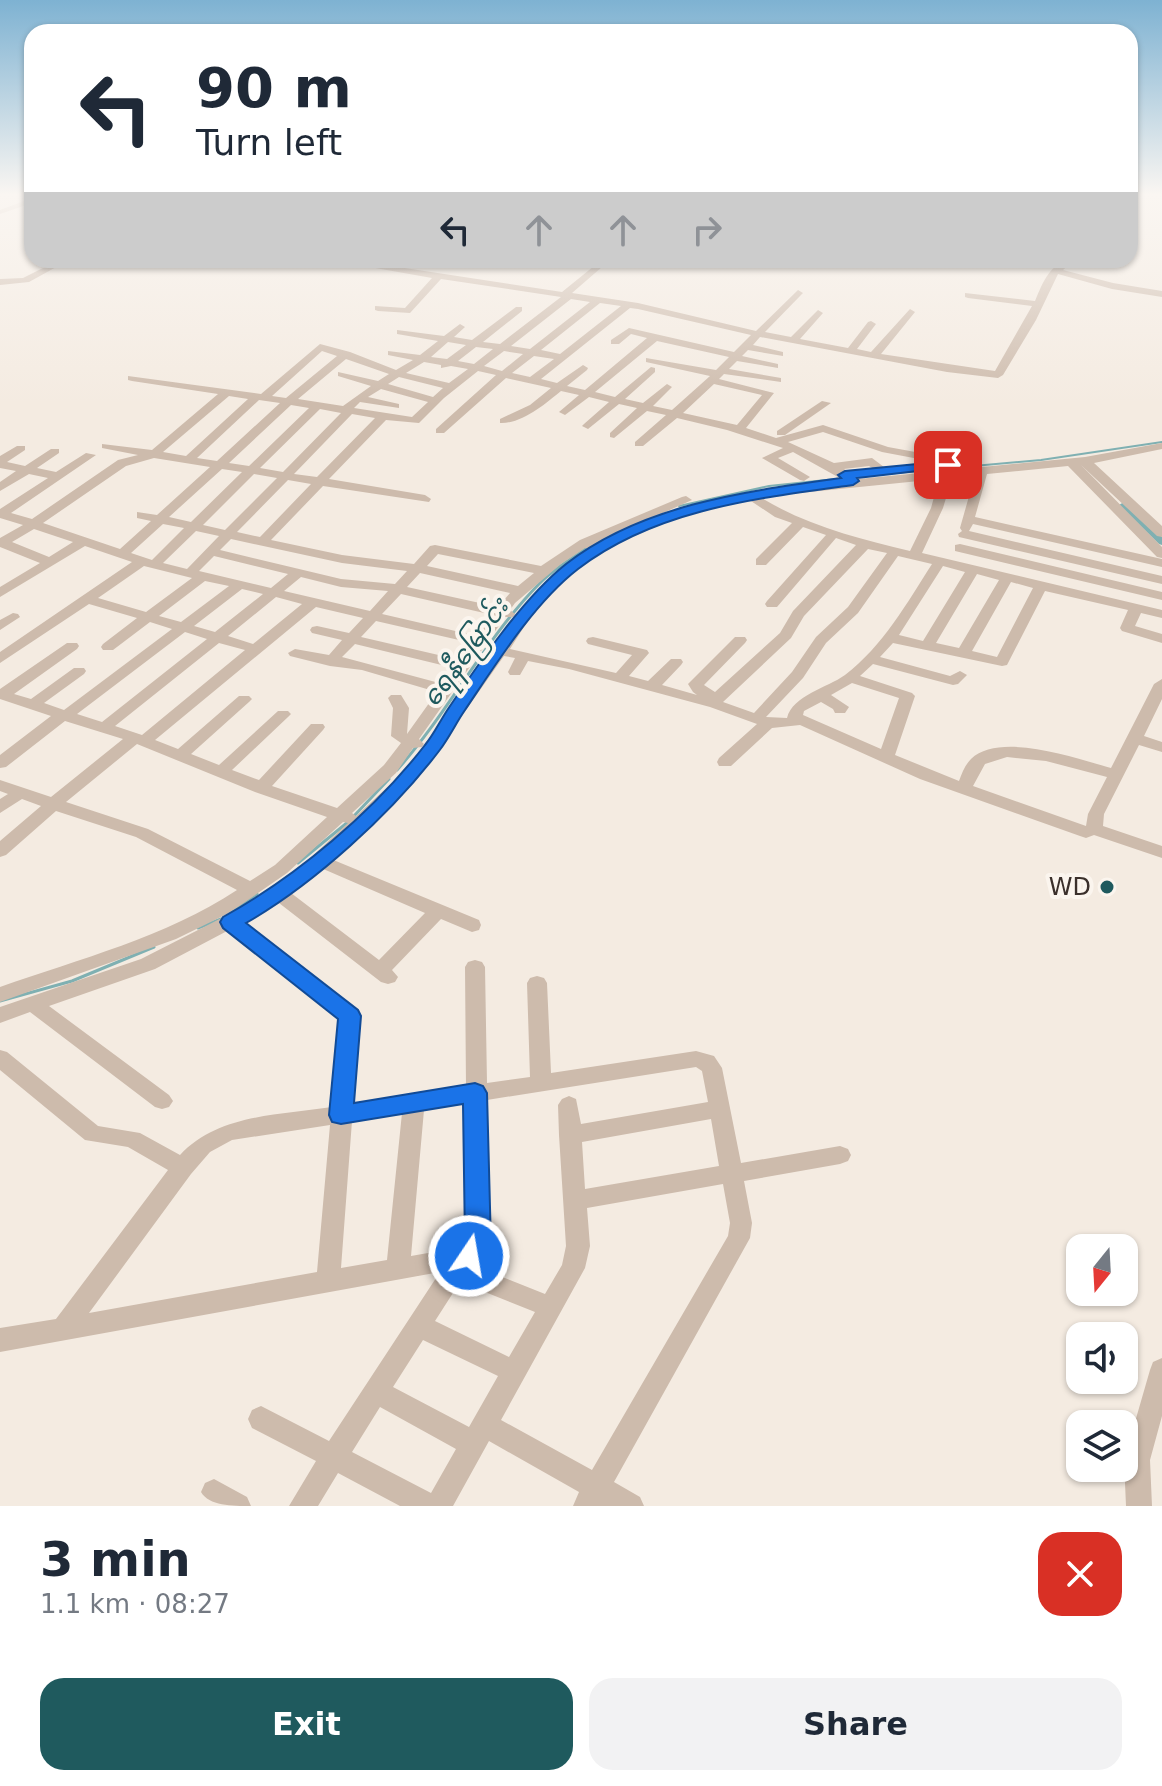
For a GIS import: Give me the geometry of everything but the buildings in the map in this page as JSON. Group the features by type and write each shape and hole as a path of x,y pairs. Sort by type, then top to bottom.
{"street":[{"path":"0,282 11,284 35,277 51,268"},
{"path":"382,268 628,305 757,335 998,375 1031,320 1051,275 1061,273 1162,294"},
{"path":"132,378 415,421 451,387 506,347 596,268"},
{"path":"1061,273 1064,268"},
{"path":"378,308 407,311 439,276"},
{"path":"639,444 676,414 798,293"},
{"path":"968,295 1037,304"},
{"path":"440,431 473,399 598,300"},
{"path":"532,381 628,305"},
{"path":"431,376 519,309"},
{"path":"874,355 910,312"},
{"path":"793,341 818,313"},
{"path":"851,351 871,324"},
{"path":"108,647 197,575 212,552 287,477 358,398 423,358 460,327"},
{"path":"615,342 628,331 655,337 725,367 769,393 734,429 718,438"},
{"path":"401,332 563,357"},
{"path":"565,412 655,337"},
{"path":"745,346 779,354"},
{"path":"188,460 318,347 451,387"},
{"path":"392,353 478,368 734,429 766,438 849,478"},
{"path":"677,353 777,380"},
{"path":"121,555 288,402 346,354"},
{"path":"588,426 650,365 774,366"},
{"path":"504,421 534,407 583,368"},
{"path":"342,374 435,401"},
{"path":"614,435 667,387"},
{"path":"0,543 32,525 122,463 154,454 226,393"},
{"path":"358,398 395,406"},
{"path":"766,438 791,429 826,403"},
{"path":"0,659 87,599 148,563 195,527 317,406"},
{"path":"264,540 383,416"},
{"path":"766,438 823,428 872,446 944,460 947,469 937,508 914,556"},
{"path":"0,995 169,934 252,890 351,819 414,772 504,644 520,591 544,571 663,507 698,496 804,477 849,478 947,469 1096,451 1162,437"},
{"path":"106,446 425,499"},
{"path":"0,1015 148,964 231,922 279,893 320,861 485,636 555,581 592,546 673,512 882,470 982,470 1078,461 1162,446"},
{"path":"0,463 21,448"},
{"path":"791,449 768,458 804,477"},
{"path":"0,487 55,451"},
{"path":"1,514 90,455"},
{"path":"1078,461 1162,533"},
{"path":"1078,461 1162,554"},
{"path":"831,467 872,462 882,470"},
{"path":"0,463 58,476"},
{"path":"795,716 820,695 850,678 891,638 962,541 982,470"},
{"path":"749,495 779,514 865,544 1162,614"},
{"path":"1,514 148,563 371,616 485,636 524,655 716,701 762,717 795,716 1091,831 1162,852"},
{"path":"141,515 359,563 418,568 520,591"},
{"path":"968,519 1162,563"},
{"path":"761,562 800,522"},
{"path":"772,604 834,533"},
{"path":"962,541 1162,580"},
{"path":"962,541 1162,596"},
{"path":"0,543 50,562"},
{"path":"0,593 81,543"},
{"path":"716,701 786,635 798,614 865,544"},
{"path":"330,662 395,588 435,549 544,571"},
{"path":"212,552 341,583 395,588 512,615"},
{"path":"725,762 798,675 821,640 853,610 894,552"},
{"path":"928,645 974,568"},
{"path":"105,727 298,573"},
{"path":"963,654 1008,576"},
{"path":"891,638 993,662 1004,661 1042,584"},
{"path":"0,763 239,585"},
{"path":"87,599 256,649"},
{"path":"0,851 53,804 140,740 313,602"},
{"path":"1137,607 1127,628 1162,639"},
{"path":"0,613 13,617 0,626"},
{"path":"317,630 464,666"},
{"path":"716,701 698,689 696,684 740,640"},
{"path":"593,641 642,653 621,677"},
{"path":"1,695 72,646"},
{"path":"295,653 364,666 446,690"},
{"path":"515,672 524,655"},
{"path":"869,659 953,681 960,675"},
{"path":"652,686 676,662"},
{"path":"32,705 79,671"},
{"path":"850,678 907,696 887,754"},
{"path":"1091,831 1096,814 1159,692"},
{"path":"1,695 105,727 261,788 351,819"},
{"path":"820,695 841,707 840,710"},
{"path":"396,698 401,708 399,736 430,746"},
{"path":"180,756 244,699"},
{"path":"221,772 283,714"},
{"path":"1145,716 1162,722"},
{"path":"261,788 317,727"},
{"path":"1134,738 1162,747"},
{"path":"966,784 982,757 1000,753 1028,753 1116,774"},
{"path":"0,785 142,833 252,890"},
{"path":"0,808 20,792"},
{"path":"320,861 472,925"},
{"path":"279,893 384,974 438,911"},
{"path":"231,922 350,1016 328,1283"},
{"path":"302,1506 458,1264 478,1245 475,967"},
{"path":"537,983 541,1085"},
{"path":"33,1004 162,1101"},
{"path":"0,1058 93,1134 132,1139 183,1167"},
{"path":"63,1329 183,1167 202,1146 228,1132 696,1059 707,1062 712,1068 741,1223 739,1238 592,1496"},
{"path":"398,1270 414,1103"},
{"path":"438,1506 576,1257 569,1105"},
{"path":"570,1135 720,1109"},
{"path":"575,1200 840,1155"},
{"path":"0,1340 398,1270 458,1264 550,1307"},
{"path":"418,1325 513,1371"},
{"path":"1139,1506 1137,1460 1162,1370"},
{"path":"375,1391 478,1434 592,1496 631,1506"},
{"path":"261,1419 428,1506"},
{"path":"214,1492 238,1506"}],"waterway":[{"name":"ရေနီမြောင်း","path":"852,477 1041,460 1162,442"},
{"name":"ရေနီမြောင်း","path":"679,506 769,486 845,478"},
{"path":"1124,505 1162,542"},
{"name":"ရေနီမြောင်း","path":"595,544 617,533"},
{"name":"ရေနီမြောင်း","path":"397,770 519,606 550,574 588,547"},
{"name":"ရေနီမြောင်း","path":"353,817 389,779"},
{"name":"ရေနီမြောင်း","path":"298,863 348,822"},
{"name":"ရေနီမြောင်း","path":"227,916 257,894"},
{"name":"ရေနီမြောင်း","path":"198,928 221,919"},
{"name":"ရေနီမြောင်း","path":"0,1001 72,981 154,947"}],"place":[{"name":"WD","path":"1107,887"}],"route":[{"path":"469,1256 478,1245 475,1093 341,1115 350,1016 231,922 269,901 298,879 412,774 540,596 572,567 599,549 646,526 732,498 853,481 845,475 948,465"}]}
